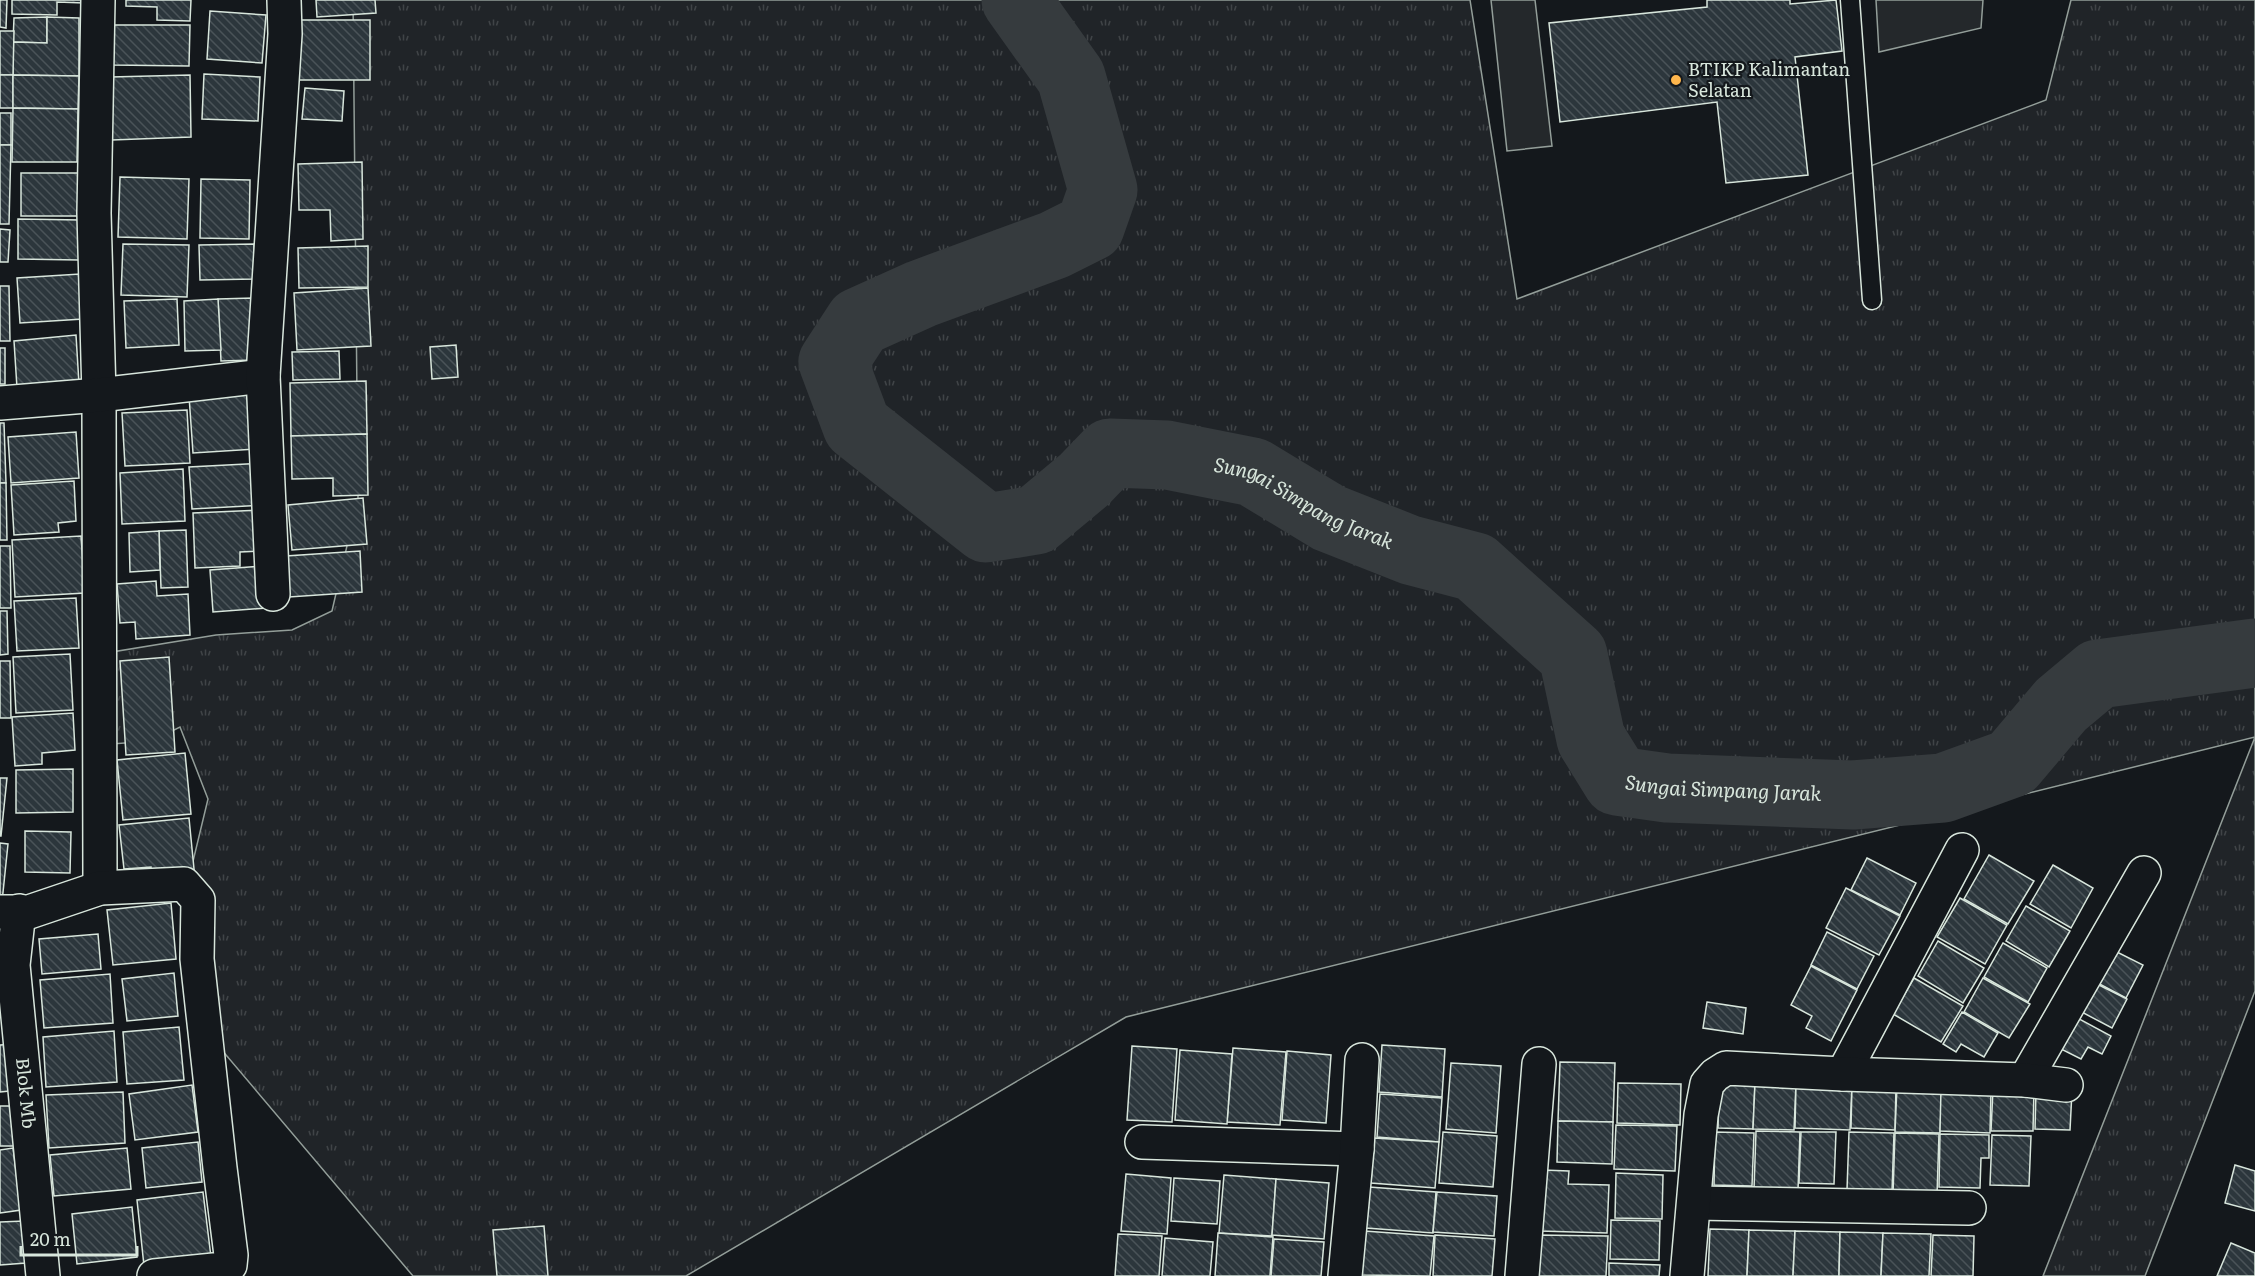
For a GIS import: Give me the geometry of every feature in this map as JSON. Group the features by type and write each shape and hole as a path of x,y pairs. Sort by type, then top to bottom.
{"street":[{"path":"98,0 94,213 99,395 100,888"},
{"path":"273,594 262,376 285,34 284,0"},
{"path":"0,403 99,395 262,376"},
{"path":"1843,1074 1962,850"},
{"path":"2025,1080 2144,873"},
{"path":"9,912 29,912 100,888 184,884 198,900 197,959 231,1255 230,1265 224,1269 154,1276"},
{"name":"Blok Mb","path":"9,912 43,1276"},
{"path":"1345,1276 1357,1149 1362,1060"},
{"path":"1522,1276 1539,1064"},
{"path":"1687,1276 1701,1115 1707,1084 1714,1075 1726,1068 2025,1080 2066,1085"},
{"path":"1142,1142 1357,1149"},
{"path":"1695,1203 1969,1208"}],"lane":[{"path":"1850,0 1872,300"}],"green space":[{"path":"353,0 1470,0 1517,299 2046,100 2071,0 2255,0 2255,737 1126,1017 686,1276 413,1276 193,1016 188,882 208,799 180,727 152,741 98,745 106,653 216,635 292,630 332,611 358,498"},
{"path":"2255,737 2255,991 2145,1276 2043,1276"}],"shaded area":[{"path":"1491,0 1535,0 1552,146 1507,151"},
{"path":"1876,0 1983,0 1981,28 1879,52"}],"building":[{"path":"0,0 7,0 6,28 0,27"},
{"path":"12,0 84,0 84,3 57,2 57,15 12,14"},
{"path":"126,0 191,0 190,21 157,20 157,7 126,6"},
{"path":"316,0 375,0 376,13 317,17"},
{"name":"BTIKP Kalimantan Selatan","path":"1707,0 1790,0 1790,4 1836,0 1842,51 1795,57 1808,175 1726,183 1717,102 1560,122 1549,23 1707,7"},
{"path":"210,11 266,15 262,63 207,59"},
{"path":"47,17 47,43 13,42 14,18"},
{"path":"47,17 79,18 79,76 13,75 13,42 47,43"},
{"path":"295,20 370,20 370,80 296,80"},
{"path":"114,25 190,25 189,66 113,65"},
{"path":"0,31 14,31 13,75 0,75"},
{"path":"204,74 260,77 258,121 202,119"},
{"path":"0,75 13,75 13,108 0,108"},
{"path":"13,75 79,76 78,109 13,108"},
{"path":"190,75 191,137 112,140 111,77"},
{"path":"305,88 344,91 342,121 302,119"},
{"path":"13,108 78,109 77,162 12,162"},
{"path":"0,113 11,113 11,145 0,145"},
{"path":"0,145 11,145 9,224 0,224"},
{"path":"362,162 363,239 331,241 330,210 299,210 298,164"},
{"path":"21,173 80,173 79,216 21,216"},
{"path":"120,177 189,179 187,239 118,237"},
{"path":"201,179 250,180 249,239 200,238"},
{"path":"18,219 81,220 79,260 18,259"},
{"path":"0,229 10,230 8,262 0,262"},
{"path":"123,244 189,245 187,297 121,295"},
{"path":"254,244 255,279 200,280 199,245"},
{"path":"368,246 368,287 299,288 298,248"},
{"path":"80,274 83,319 20,323 17,278"},
{"path":"0,286 9,286 10,341 0,341"},
{"path":"368,288 371,346 297,350 294,293"},
{"path":"253,298 255,360 221,361 218,299"},
{"path":"177,299 179,345 126,348 124,301"},
{"path":"218,299 221,350 185,351 184,301"},
{"path":"76,335 79,384 17,388 14,341"},
{"path":"456,345 458,377 432,379 430,347"},
{"path":"0,348 5,348 5,384 0,384"},
{"path":"339,351 340,379 293,380 292,352"},
{"path":"366,381 367,434 291,436 290,383"},
{"path":"252,391 256,449 193,453 189,396"},
{"path":"187,410 190,463 125,466 122,413"},
{"path":"0,423 4,423 6,483 0,483"},
{"path":"76,432 79,478 11,483 8,437"},
{"path":"367,434 368,495 333,496 333,478 292,479 291,436"},
{"path":"263,463 265,505 192,509 189,467"},
{"path":"183,469 185,521 122,524 120,473"},
{"path":"74,481 76,521 58,523 59,532 14,535 11,485"},
{"path":"0,483 6,483 7,540 0,540"},
{"path":"363,498 367,544 292,550 288,505"},
{"path":"261,510 263,551 240,552 240,566 195,568 193,513"},
{"path":"186,530 188,587 161,588 159,531"},
{"path":"159,531 160,570 130,572 129,533"},
{"path":"81,536 85,593 15,597 12,540"},
{"path":"0,546 10,546 11,608 0,608"},
{"path":"360,551 362,592 289,597 286,556"},
{"path":"263,566 266,608 213,612 210,570"},
{"path":"156,581 157,596 188,594 190,635 136,639 135,622 120,623 117,584"},
{"path":"76,598 79,648 17,651 14,601"},
{"path":"0,611 7,611 8,654 0,655"},
{"path":"70,654 73,710 16,713 13,657"},
{"path":"169,657 175,752 126,755 120,661"},
{"path":"0,661 10,661 11,718 0,718"},
{"path":"73,713 75,750 42,753 42,764 15,766 12,717"},
{"path":"185,753 191,814 123,820 117,760"},
{"path":"73,769 73,812 16,813 16,770"},
{"path":"0,778 7,778 1,836 0,836"},
{"path":"189,818 195,879 152,883 151,867 124,869 119,825"},
{"path":"25,831 71,832 70,873 25,872"},
{"path":"0,843 8,844 2,902 0,902"},
{"path":"1989,855 2034,881 2008,924 1964,899"},
{"path":"1867,858 1916,883 1900,915 1851,890"},
{"path":"2053,865 2093,888 2071,928 2030,904"},
{"path":"1846,888 1900,916 1879,955 1826,928"},
{"path":"1960,898 2007,925 1985,964 1937,937"},
{"path":"171,903 176,959 113,965 107,910"},
{"path":"2026,906 2070,931 2049,967 2006,941"},
{"path":"1827,932 1874,956 1857,989 1811,965"},
{"path":"98,934 101,969 42,974 39,939"},
{"path":"1938,941 1984,968 1963,1003 1918,976"},
{"path":"2003,943 2047,968 2028,1002 1984,977"},
{"path":"2107,947 2143,965 2126,998 2090,979"},
{"path":"1811,966 1857,990 1831,1041 1806,1028 1812,1016 1791,1005"},
{"path":"174,973 178,1016 127,1021 122,979"},
{"path":"110,974 113,1023 44,1028 40,980"},
{"path":"1914,978 1963,1006 1941,1042 1893,1014"},
{"path":"1983,978 2030,1004 2009,1038 1964,1012"},
{"path":"2091,981 2127,999 2112,1028 2076,1009"},
{"path":"1707,1002 1746,1008 1743,1034 1703,1028"},
{"path":"1962,1012 1998,1033 1984,1057 1961,1044 1956,1052 1943,1044"},
{"path":"2070,1014 2111,1036 2102,1054 2088,1047 2081,1059 2053,1045"},
{"path":"179,1027 184,1080 127,1084 123,1032"},
{"path":"114,1031 117,1082 46,1087 43,1037"},
{"path":"15,1044 19,1090 0,1092 0,1045"},
{"path":"1382,1045 1445,1049 1442,1097 1379,1092"},
{"path":"1132,1046 1177,1049 1172,1122 1127,1120"},
{"path":"1233,1048 1286,1052 1280,1125 1227,1122"},
{"path":"1180,1050 1232,1054 1227,1124 1175,1120"},
{"path":"1287,1051 1331,1055 1326,1123 1282,1120"},
{"path":"1560,1062 1615,1063 1613,1122 1558,1121"},
{"path":"1451,1063 1501,1066 1496,1133 1446,1129"},
{"path":"1719,1082 1755,1083 1753,1129 1718,1128"},
{"path":"1618,1083 1681,1084 1680,1125 1617,1123"},
{"path":"1755,1083 1796,1084 1794,1130 1753,1129"},
{"path":"192,1085 198,1132 135,1140 129,1094"},
{"path":"1796,1085 1852,1086 1850,1130 1795,1128"},
{"path":"1852,1085 1896,1086 1895,1130 1851,1128"},
{"path":"1897,1086 1942,1086 1940,1133 1895,1132"},
{"path":"1941,1089 1991,1090 1990,1133 1940,1131"},
{"path":"1993,1089 2034,1089 2033,1131 1991,1131"},
{"path":"2036,1091 2072,1091 2070,1130 2035,1129"},
{"path":"123,1092 125,1143 49,1148 46,1095"},
{"path":"1380,1094 1442,1098 1439,1142 1377,1137"},
{"path":"0,1106 22,1106 22,1146 0,1146"},
{"path":"1558,1121 1613,1122 1612,1164 1557,1162"},
{"path":"1616,1125 1677,1126 1675,1171 1614,1169"},
{"path":"1756,1131 1800,1132 1798,1190 1754,1189"},
{"path":"1443,1132 1497,1136 1493,1187 1439,1183"},
{"path":"1715,1132 1754,1133 1752,1186 1714,1185"},
{"path":"1801,1132 1836,1132 1834,1184 1799,1183"},
{"path":"1849,1132 1894,1133 1892,1192 1847,1190"},
{"path":"1895,1133 1939,1134 1937,1195 1893,1194"},
{"path":"1940,1134 1989,1135 1989,1158 1981,1158 1980,1188 1939,1187"},
{"path":"1992,1135 2031,1136 2029,1186 1990,1185"},
{"path":"1374,1138 1439,1142 1435,1188 1371,1183"},
{"path":"198,1142 202,1182 146,1188 142,1148"},
{"path":"13,1148 21,1210 0,1213 0,1150"},
{"path":"127,1148 131,1189 54,1196 50,1155"},
{"path":"2235,1165 2255,1171 2255,1211 2225,1203"},
{"path":"1542,1170 1569,1171 1568,1184 1609,1185 1607,1233 1540,1231"},
{"path":"1616,1173 1663,1175 1662,1219 1615,1218"},
{"path":"1126,1174 1171,1178 1167,1234 1121,1231"},
{"path":"1224,1175 1276,1179 1272,1236 1219,1233"},
{"path":"1174,1178 1220,1181 1217,1224 1171,1221"},
{"path":"1276,1179 1329,1183 1324,1239 1272,1235"},
{"path":"1369,1187 1436,1192 1433,1233 1366,1228"},
{"path":"203,1192 211,1257 144,1266 137,1200"},
{"path":"1437,1192 1497,1196 1494,1236 1433,1232"},
{"path":"132,1207 137,1257 77,1264 72,1214"},
{"path":"1611,1220 1660,1221 1659,1260 1610,1259"},
{"path":"24,1221 26,1263 0,1265 0,1222"},
{"path":"544,1226 548,1276 497,1276 493,1230"},
{"path":"1710,1229 1749,1230 1747,1276 1708,1276"},
{"path":"1749,1230 1795,1231 1793,1276 1747,1276"},
{"path":"1364,1231 1434,1236 1430,1276 1361,1275"},
{"path":"1795,1231 1840,1232 1839,1276 1793,1276"},
{"path":"1840,1232 1883,1233 1881,1276 1839,1276"},
{"path":"1218,1233 1273,1237 1270,1276 1215,1276"},
{"path":"1883,1233 1931,1234 1929,1276 1881,1276"},
{"path":"1118,1234 1162,1236 1159,1276 1115,1276"},
{"path":"1435,1235 1495,1239 1492,1276 1433,1276"},
{"path":"1537,1235 1608,1236 1606,1276 1537,1276"},
{"path":"1933,1235 1974,1236 1973,1276 1931,1276"},
{"path":"1165,1238 1213,1242 1210,1276 1162,1276"},
{"path":"1274,1239 1324,1242 1321,1276 1271,1276"},
{"path":"2231,1243 2255,1253 2255,1276 2217,1276"},
{"path":"1609,1263 1660,1265 1659,1276 1609,1276"}],"waterway":[{"name":"Sungai Simpang Jarak","path":"1016,0 1071,77 1103,190 1090,227 1054,245 921,294 859,322 833,362 857,426 986,528 1036,520 1084,480 1110,453 1167,455 1253,472 1329,518 1410,550 1475,567 1573,655 1591,739 1617,781 1667,788 1853,795 1943,788 2012,763 2061,705 2098,674 2255,653"}],"place":[{"name":"BTIKP Kalimantan Selatan","path":"1676,80"}]}
